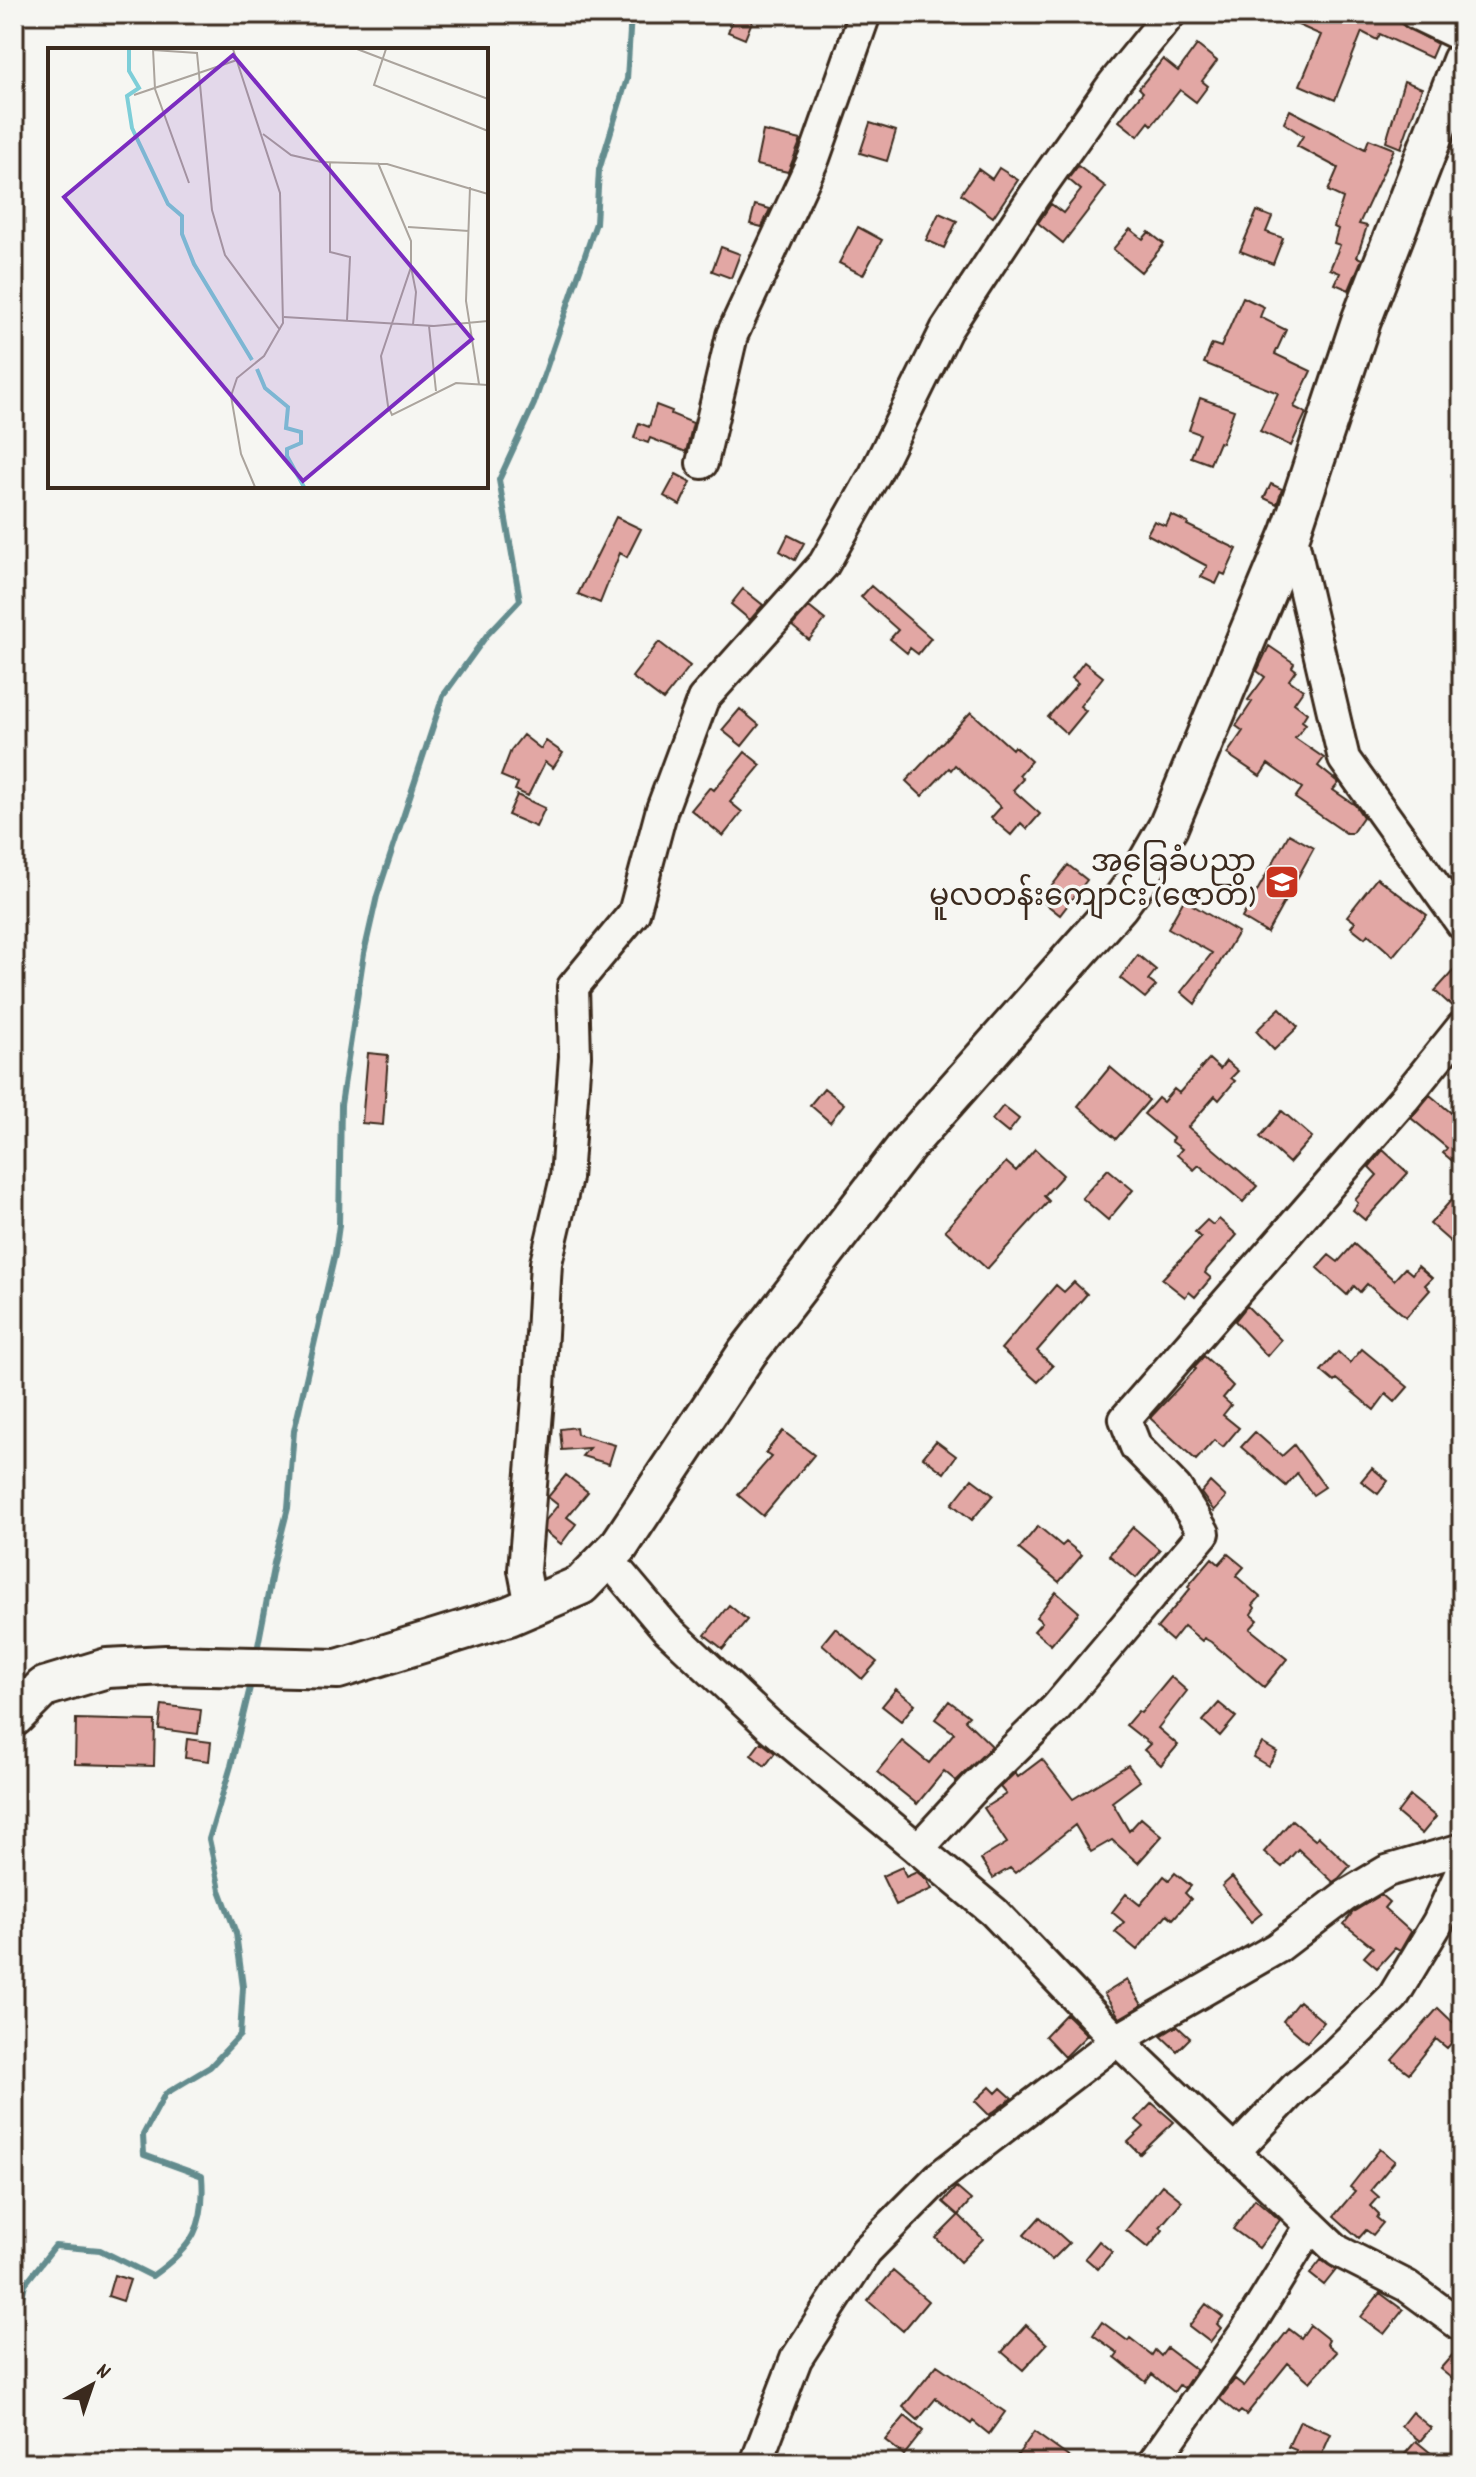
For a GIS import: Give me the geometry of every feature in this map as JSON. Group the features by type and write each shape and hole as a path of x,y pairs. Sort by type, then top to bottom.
{"main road":[{"path":"14,1717 44,1687 107,1668 166,1665 338,1669 509,1616 581,1585 619,1546 747,1353 900,1155 1089,941 1140,876 1168,827 1291,532 1361,321 1462,61"}],"street":[{"path":"702,463 732,335 814,158 865,14"},
{"path":"531,1606 524,1570 546,1263 566,1178 575,1056 573,987 634,913 662,809 703,699 753,647 824,564 875,474 946,330 1096,108 1170,14"},
{"path":"1416,14 1462,36"},
{"path":"1291,532 1344,759 1462,924"},
{"path":"918,1849 975,1787 1056,1708 1204,1533 1176,1488 1136,1447 1125,1419 1404,1099 1462,1027"},
{"path":"607,1558 666,1628 769,1725 994,1912 1117,2040 1338,2251 1407,2286 1462,2326"},
{"path":"756,2463 796,2359 866,2251 939,2177 1117,2040 1277,1948 1345,1896 1387,1871 1462,1849"},
{"path":"1234,2152 1296,2087 1393,1997 1438,1922 1462,1870"},
{"path":"1153,2463 1246,2331 1311,2225"}],"building":[{"path":"735,14 755,14 745,39 728,32"},
{"path":"1304,14 1383,14 1437,44 1431,58 1380,34 1377,40 1362,32 1335,100 1300,85 1321,35 1298,25"},
{"path":"1197,45 1217,61 1202,81 1208,86 1196,102 1180,90 1152,125 1149,122 1138,136 1119,121 1143,92 1139,88 1163,59 1178,71"},
{"path":"1404,81 1422,88 1401,148 1386,142"},
{"path":"1290,110 1365,149 1369,139 1394,149 1359,224 1367,226 1357,257 1362,259 1349,290 1335,284 1340,273 1330,269 1340,245 1334,243 1338,229 1334,227 1343,198 1328,191 1338,168 1297,146 1303,136 1284,123"},
{"path":"870,123 896,131 887,161 860,153"},
{"path":"763,131 801,140 788,172 756,165"},
{"path":"1078,166 1106,187 1063,243 1038,223 1051,204 1063,213 1081,190 1068,179"},
{"path":"999,168 1018,180 993,217 961,194 978,169 992,179"},
{"path":"755,205 770,209 762,227 750,224"},
{"path":"1257,211 1272,217 1266,232 1283,238 1273,264 1240,251"},
{"path":"939,213 957,221 944,248 926,240"},
{"path":"858,227 882,240 863,275 839,263"},
{"path":"1130,229 1143,239 1149,232 1164,244 1141,272 1113,249"},
{"path":"721,247 740,254 731,278 712,271"},
{"path":"1243,297 1264,307 1260,317 1286,330 1275,354 1311,371 1294,407 1306,413 1291,446 1260,431 1278,393 1204,363 1212,344 1221,347"},
{"path":"1200,398 1234,410 1222,443 1219,442 1210,464 1191,457 1200,434 1189,430"},
{"path":"656,405 693,423 686,452 650,438 648,443 634,438 639,423 649,427"},
{"path":"676,474 691,482 680,505 664,496"},
{"path":"1271,484 1282,489 1277,504 1264,498"},
{"path":"1171,515 1237,549 1225,575 1221,573 1216,584 1201,577 1207,566 1147,534 1154,521 1166,526"},
{"path":"616,517 641,529 627,557 620,553 600,603 578,594"},
{"path":"788,535 804,543 795,560 780,551"},
{"path":"871,586 931,638 918,654 910,648 907,653 890,639 898,630 861,597"},
{"path":"743,589 763,605 750,620 731,604"},
{"path":"809,607 825,620 809,640 792,626"},
{"path":"659,642 690,666 663,700 632,677"},
{"path":"1269,646 1294,663 1292,667 1296,670 1289,680 1303,690 1294,703 1307,713 1302,721 1306,724 1295,738 1324,758 1318,766 1339,783 1333,790 1355,805 1363,817 1352,833 1346,833 1295,798 1302,788 1268,764 1260,776 1227,754 1243,731 1236,726 1252,702 1248,700 1265,677 1257,671"},
{"path":"1084,662 1103,677 1080,706 1086,711 1067,734 1048,717 1078,683 1072,678"},
{"path":"740,709 759,725 742,746 722,730"},
{"path":"971,712 1012,749 1014,746 1031,761 1019,775 1023,779 1013,790 1040,814 1027,829 1021,823 1011,835 991,818 1001,807 955,765 922,796 906,781"},
{"path":"523,735 541,749 546,741 563,753 553,768 545,762 528,796 515,790 518,783 501,776 511,750"},
{"path":"745,752 761,765 730,802 742,812 723,836 691,810 710,787 714,790"},
{"path":"517,795 545,808 536,827 508,815"},
{"path":"1289,834 1314,848 1267,933 1242,918"},
{"path":"1068,865 1087,880 1060,915 1041,900"},
{"path":"1377,878 1427,915 1393,956 1368,934 1365,938 1351,927 1355,922 1347,916"},
{"path":"1184,900 1238,932 1195,1004 1181,992 1212,953 1168,928"},
{"path":"1138,955 1156,970 1148,980 1156,986 1145,998 1120,978"},
{"path":"1462,961 1462,1009 1456,1010 1435,991"},
{"path":"1280,1008 1298,1027 1274,1050 1256,1031"},
{"path":"368,1053 388,1055 383,1125 362,1123"},
{"path":"1209,1059 1220,1069 1226,1061 1238,1071 1231,1078 1235,1081 1219,1100 1215,1096 1188,1127 1257,1186 1243,1202 1199,1165 1194,1170 1177,1155 1182,1149 1144,1114 1158,1098 1163,1102 1174,1089 1179,1093"},
{"path":"1110,1067 1149,1100 1116,1139 1078,1106"},
{"path":"824,1088 844,1104 830,1122 810,1105"},
{"path":"1430,1095 1462,1122 1462,1169 1443,1153 1447,1148 1411,1118"},
{"path":"1003,1106 1019,1119 1008,1133 992,1120"},
{"path":"1282,1111 1312,1137 1289,1163 1260,1137"},
{"path":"1035,1149 1063,1175 1044,1196 1049,1201 987,1269 945,1230 1006,1162 1016,1171"},
{"path":"1383,1150 1408,1173 1365,1220 1353,1210 1358,1203 1355,1200 1377,1175 1369,1167"},
{"path":"1108,1169 1133,1190 1108,1220 1082,1198"},
{"path":"1462,1188 1462,1252 1430,1224"},
{"path":"1219,1219 1237,1235 1207,1269 1205,1273 1211,1278 1195,1297 1189,1292 1185,1297 1162,1279 1201,1238 1195,1232 1207,1220 1213,1225"},
{"path":"1354,1244 1394,1280 1405,1268 1412,1274 1418,1266 1432,1278 1425,1285 1430,1290 1406,1317 1367,1284 1360,1292 1354,1286 1347,1295 1317,1268 1329,1255 1338,1262"},
{"path":"1074,1282 1087,1294 1037,1351 1053,1366 1038,1382 1001,1349 1056,1285 1064,1292"},
{"path":"1247,1306 1281,1340 1267,1356 1235,1321"},
{"path":"1362,1349 1408,1387 1395,1402 1386,1394 1374,1410 1337,1379 1334,1382 1321,1371 1338,1352 1350,1363"},
{"path":"1204,1356 1233,1386 1223,1398 1231,1405 1223,1415 1239,1428 1223,1447 1214,1440 1196,1460 1150,1418 1196,1369 1194,1367"},
{"path":"576,1427 577,1434 615,1445 609,1464 582,1456 589,1448 562,1450 560,1429"},
{"path":"783,1431 814,1455 763,1516 738,1495 771,1457 765,1453"},
{"path":"1255,1432 1282,1456 1294,1445 1325,1487 1313,1495 1297,1473 1286,1486 1241,1447"},
{"path":"936,1441 956,1456 944,1473 923,1457"},
{"path":"1372,1468 1388,1481 1378,1494 1361,1481"},
{"path":"566,1475 588,1492 567,1517 576,1524 561,1544 545,1531 546,1520 558,1505 548,1497"},
{"path":"972,1479 993,1495 972,1520 952,1504"},
{"path":"1210,1482 1226,1497 1214,1511 1201,1493"},
{"path":"1038,1526 1062,1546 1066,1542 1082,1555 1059,1582 1019,1549"},
{"path":"1133,1527 1160,1550 1136,1578 1109,1555"},
{"path":"1228,1554 1244,1567 1236,1576 1260,1597 1253,1605 1255,1608 1251,1614 1258,1620 1250,1629 1287,1659 1264,1687 1211,1642 1204,1638 1202,1641 1184,1626 1172,1641 1157,1628 1212,1558 1219,1564"},
{"path":"1056,1592 1079,1612 1051,1645 1034,1631 1042,1622 1036,1617"},
{"path":"729,1605 747,1620 723,1649 705,1635"},
{"path":"835,1628 877,1662 862,1679 822,1644"},
{"path":"1171,1677 1187,1691 1158,1728 1178,1745 1161,1765 1144,1750 1150,1744 1126,1725 1138,1711 1141,1713"},
{"path":"896,1689 915,1704 901,1721 882,1706"},
{"path":"949,1701 969,1716 965,1720 992,1746 956,1781 944,1771 917,1804 877,1772 902,1741 929,1763 954,1733 935,1719"},
{"path":"1219,1703 1236,1717 1220,1736 1203,1721"},
{"path":"162,1705 201,1710 198,1734 159,1729"},
{"path":"76,1719 155,1721 154,1766 75,1764"},
{"path":"187,1739 211,1742 209,1761 185,1758"},
{"path":"761,1742 775,1753 765,1766 751,1755"},
{"path":"1262,1743 1277,1752 1268,1766 1253,1757"},
{"path":"1042,1759 1073,1799 1128,1765 1140,1781 1112,1802 1129,1831 1141,1818 1162,1836 1138,1863 1112,1840 1091,1852 1075,1825 1015,1873 1010,1868 993,1878 981,1859 1007,1843 984,1808 1006,1794 1000,1787 1015,1773 1018,1777"},
{"path":"1410,1796 1436,1817 1422,1834 1397,1813"},
{"path":"1292,1820 1315,1840 1318,1836 1350,1866 1339,1878 1333,1882 1298,1849 1282,1867 1264,1852"},
{"path":"902,1867 906,1877 917,1872 932,1889 896,1905 882,1876"},
{"path":"1175,1873 1191,1886 1185,1893 1191,1899 1173,1919 1167,1914 1137,1950 1115,1932 1124,1922 1112,1912 1126,1894 1140,1905 1164,1876 1169,1880"},
{"path":"1232,1877 1262,1913 1251,1922 1222,1886"},
{"path":"1381,1895 1389,1902 1384,1908 1411,1932 1400,1951 1395,1948 1377,1968 1364,1957 1373,1947 1344,1924 1353,1912"},
{"path":"1127,1980 1142,2005 1120,2018 1104,1994"},
{"path":"1299,2001 1324,2022 1307,2042 1283,2021"},
{"path":"1438,2008 1462,2031 1447,2048 1436,2039 1409,2073 1392,2060"},
{"path":"1066,2014 1087,2035 1065,2057 1045,2036"},
{"path":"1177,2026 1190,2038 1177,2051 1161,2036"},
{"path":"990,2087 996,2093 1001,2088 1012,2098 989,2115 975,2101"},
{"path":"1152,2103 1174,2122 1140,2154 1128,2142 1144,2127 1136,2120"},
{"path":"1380,2149 1395,2161 1371,2190 1379,2197 1371,2206 1383,2223 1373,2235 1366,2230 1359,2238 1334,2216 1355,2191 1350,2187"},
{"path":"1162,2185 1182,2201 1160,2227 1163,2230 1148,2248 1126,2230"},
{"path":"956,2187 971,2200 958,2215 943,2202"},
{"path":"1255,2199 1280,2220 1259,2248 1233,2229"},
{"path":"959,2215 983,2239 960,2262 936,2238"},
{"path":"1040,2217 1069,2243 1052,2260 1024,2235"},
{"path":"1099,2241 1112,2252 1098,2269 1085,2258"},
{"path":"1321,2260 1336,2270 1324,2285 1310,2274"},
{"path":"893,2271 928,2301 903,2331 868,2301"},
{"path":"114,2275 130,2280 123,2301 108,2296"},
{"path":"1380,2293 1403,2310 1384,2334 1361,2317"},
{"path":"1206,2304 1223,2317 1217,2324 1221,2328 1210,2342 1189,2326"},
{"path":"1102,2322 1152,2355 1155,2350 1161,2356 1167,2348 1196,2370 1184,2388 1179,2385 1174,2392 1152,2374 1146,2382 1115,2357 1118,2353 1093,2335"},
{"path":"1026,2325 1047,2344 1023,2370 1002,2352"},
{"path":"1310,2325 1329,2340 1327,2344 1337,2352 1310,2382 1288,2363 1246,2415 1241,2411 1238,2414 1220,2399 1235,2379 1244,2386 1289,2329 1301,2338"},
{"path":"1462,2344 1462,2387 1440,2369"},
{"path":"937,2365 1005,2412 989,2434 936,2398 918,2420 903,2407"},
{"path":"1412,2412 1431,2428 1420,2441 1401,2426"},
{"path":"905,2416 923,2431 904,2455 885,2440"},
{"path":"1300,2421 1331,2434 1318,2463 1291,2463 1296,2450 1288,2447"},
{"path":"1034,2432 1077,2463 1012,2463"},
{"path":"1416,2441 1443,2463 1413,2463 1404,2455"}],"waterway":[{"path":"256,1656 288,1508 294,1431 335,1254 339,1225 341,1105 364,953 377,896 443,696 487,635 520,600 499,480 534,404 596,223 599,170 627,79 631,14"},
{"path":"14,2329 25,2284 55,2246 100,2250 152,2276 187,2245 199,2222 202,2176 144,2155 143,2135 165,2094 210,2067 240,2035 243,1987 236,1933 220,1890 209,1839 252,1679"}],"place":[{"name":"အခြေခံပညာ မူလတန်းကျောင်း (ဇောတိ)","path":"1282,882"}]}
